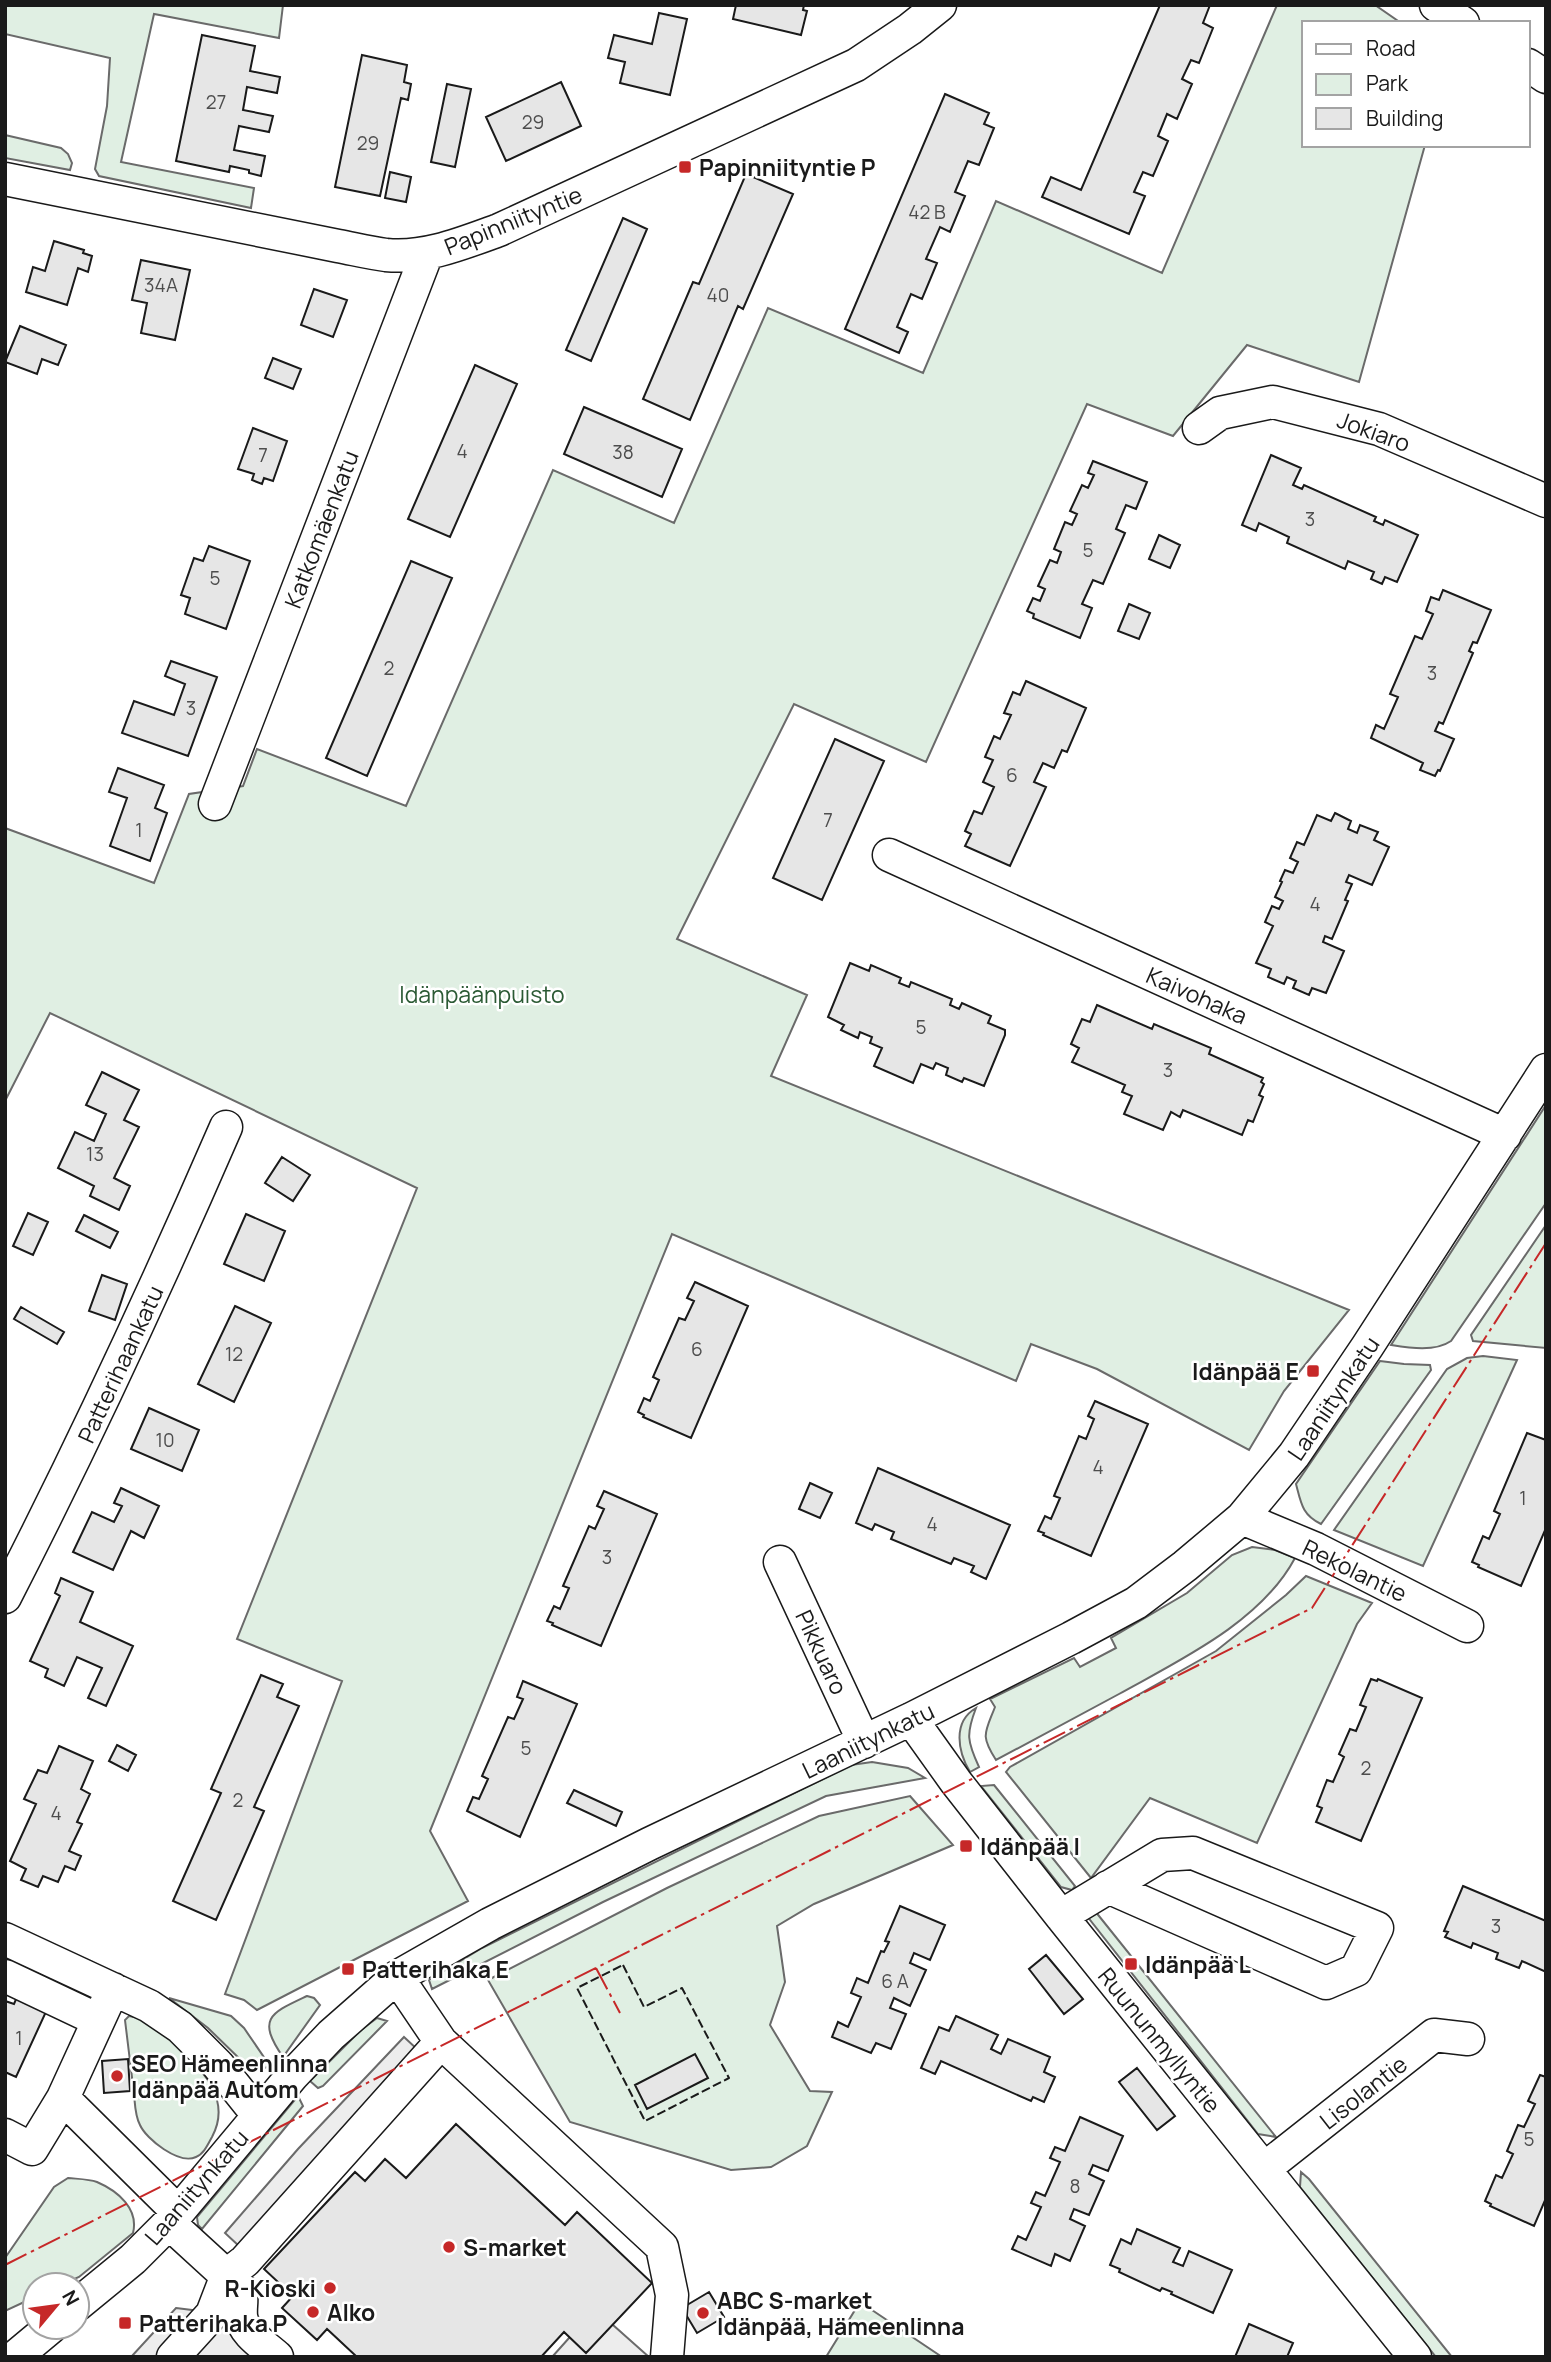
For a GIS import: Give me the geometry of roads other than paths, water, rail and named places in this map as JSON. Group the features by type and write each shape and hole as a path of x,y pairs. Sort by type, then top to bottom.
{"street":[{"name":"Papinniityntie","path":"5,179 350,249 388,255 427,253 499,230 856,65 940,5"},
{"path":"1436,5 1460,21"},
{"path":"1530,66 1546,77"},
{"name":"Katkomäenkatu","path":"215,804 427,253"},
{"name":"Jokiaro","path":"1199,428 1220,413 1273,402 1379,429 1546,501"},
{"name":"Kaivohaka","path":"889,855 1505,1135"},
{"name":"Laaniitynkatu","path":"91,2292 133,2259 173,2218 258,2115 331,2035 397,1977 490,1924 649,1844 864,1742 1070,1639 1136,1602 1185,1566 1242,1518 1294,1455 1546,1070"},
{"name":"Patterihaankatu","path":"5,1597 76,1458 226,1127"},
{"name":"Rekolantie","path":"1242,1518 1316,1549 1467,1626"},
{"name":"Pikkuaro","path":"780,1562 864,1742"},
{"name":"Ruununmyllyntie","path":"911,1719 956,1782 1061,1916 1415,2357"},
{"path":"1061,1916 1108,1887 1162,1855 1193,1853 1377,1928 1356,1970 1326,1983 1108,1887"},
{"path":"5,1939 149,2006 180,2027 218,2065 258,2115"},
{"path":"5,1976 98,2020"},
{"path":"397,1977 441,2042 662,2247 672,2295 667,2357"},
{"path":"5,2135 32,2149 63,2098 113,1989"},
{"name":"Lisolantie","path":"1264,2169 1434,2035 1468,2039"},
{"path":"173,2357 212,2314 227,2275 245,2261 441,2042"},
{"path":"63,2098 240,2288 244,2327 277,2357"},
{"path":"5,2336 21,2329"},
{"path":"15,2357 34,2341"}],"place":[{"name":"Papinniityntie P","path":"685,167"},
{"name":"Idänpää E","path":"1313,1371"},
{"name":"Idänpää I","path":"966,1846"},
{"name":"Idänpää L","path":"1131,1964"},
{"name":"Patterihaka E","path":"348,1969"},
{"name":"SEO Hämeenlinna Idänpää Autom","path":"117,2076"},
{"name":"S-market","path":"449,2247"},
{"name":"R-Kioski","path":"330,2288"},
{"name":"Alko","path":"313,2312"},
{"name":"ABC S-market Idänpää, Hämeenlinna","path":"703,2313"},
{"name":"Patterihaka P","path":"125,2323"}],"park label":[{"name":"Idänpäänpuisto","path":"482,994"}]}
